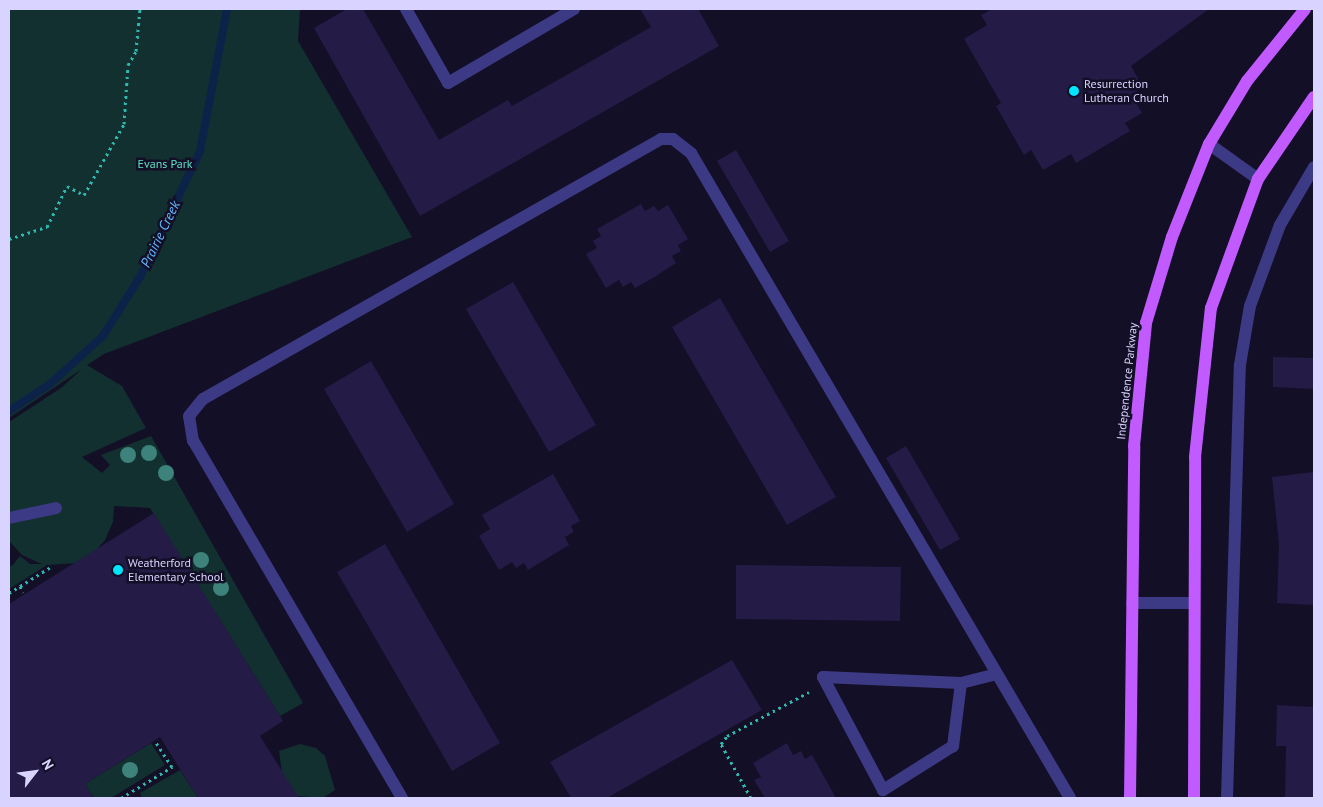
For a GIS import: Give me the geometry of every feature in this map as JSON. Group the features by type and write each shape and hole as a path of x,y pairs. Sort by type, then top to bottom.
{"main road":[{"name":"Independence Parkway","path":"1130,798 1134,446 1146,322 1172,237 1209,144 1247,81 1304,9"},
{"path":"1194,798 1193,603 1195,457 1211,308 1258,179 1314,97"}],"lane":[{"path":"406,9 448,83 574,9"},
{"path":"402,798 193,441 189,416 203,399 661,139 673,139 691,153 1070,798"},
{"path":"1209,144 1258,179"},
{"path":"1227,798 1240,365 1250,306 1280,225 1314,167"},
{"path":"9,518 56,508"},
{"path":"1132,603 1193,603"},
{"path":"961,683 953,746 884,790 823,677 961,683 996,674"}],"path":[{"path":"9,239 47,227 67,186 84,195 124,124 128,65 136,51 140,9"},
{"path":"9,593 52,566"},
{"path":"20,586 23,592"},
{"path":"751,798 721,744 727,736 826,682"},
{"path":"121,798 172,767 156,742"}],"green space":[{"name":"Evans Park","path":"9,9 300,9 298,41 412,237 104,354 87,365 122,386 146,428 82,457 102,473 110,465 101,455 151,436 303,703 280,716 150,508 114,506 113,522 105,540 93,554 76,563 47,565 9,589 9,564 12,566 20,556 30,564 42,564 22,555 9,541 9,422 61,388 82,369 9,418"},
{"path":"151,743 165,765 111,798 90,798 93,796 85,784"},
{"path":"300,744 316,748 325,756 335,790 323,798 297,796 282,773 279,751"},
{"path":"180,770 198,798 142,798 140,793"}],"building":[{"path":"347,9 363,9 439,140 508,100 512,106 651,27 640,9 698,9 719,46 420,216 314,28"},
{"name":"Resurrection Lutheran Church","path":"992,9 1209,9 1131,66 1143,88 1131,94 1142,113 1125,123 1130,131 1076,163 1071,154 1043,170 1031,150 1024,155 996,106 1001,103 964,39 987,25 981,15"},
{"path":"736,150 789,241 770,252 717,161"},
{"path":"641,204 645,211 654,206 658,211 668,205 688,239 678,245 681,251 672,256 676,263 653,278 635,288 631,282 623,287 619,280 606,288 586,254 597,248 593,241 601,236 597,229"},
{"path":"513,282 596,425 549,452 466,309"},
{"path":"720,298 836,497 787,525 672,327"},
{"path":"1273,357 1314,358 1314,389 1273,387"},
{"path":"371,361 454,504 407,532 324,389"},
{"path":"906,446 960,539 940,550 886,458"},
{"path":"1314,472 1314,605 1277,603 1279,544 1272,477"},
{"path":"553,474 580,521 571,526 574,532 565,537 569,545 528,570 524,563 516,568 512,562 499,570 479,536 490,529 482,515"},
{"path":"154,513 283,721 260,736 299,798 198,798 160,737 85,784 94,798 9,798 9,604"},
{"path":"385,544 500,743 452,771 337,572"},
{"path":"736,565 901,567 900,621 736,619"},
{"path":"732,660 762,710 607,798 571,798 550,762"},
{"path":"1277,705 1314,707 1314,798 1285,798 1286,746 1276,746"},
{"path":"787,743 793,755 801,751 805,759 812,755 836,798 765,798 754,780 761,777 753,763"}],"waterway":[{"name":"Prairie Creek","path":"9,411 50,384 103,336 140,277 200,151 227,9"}],"place":[{"name":"Resurrection Lutheran Church","path":"1074,91"},
{"name":"Weatherford Elementary School","path":"118,570"}]}
